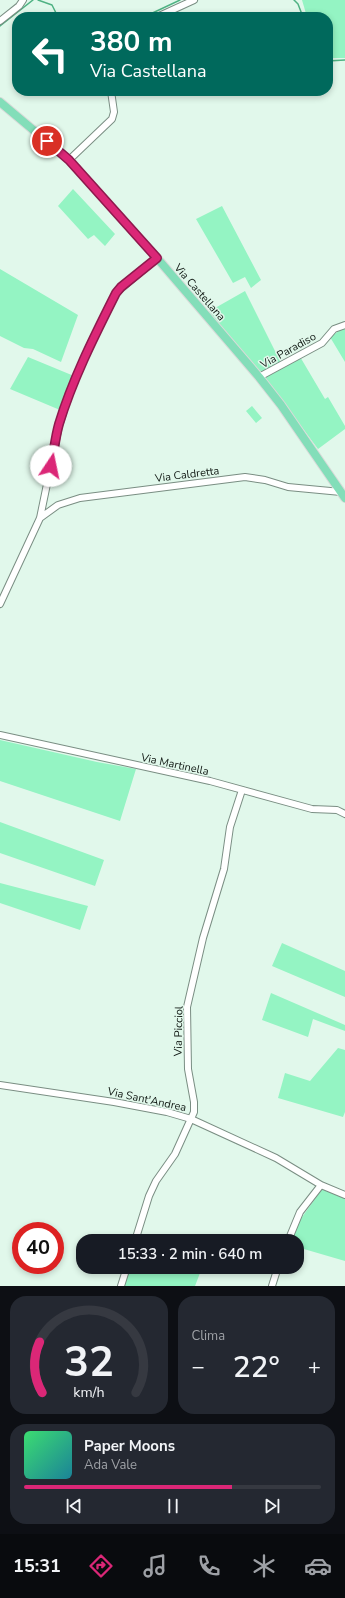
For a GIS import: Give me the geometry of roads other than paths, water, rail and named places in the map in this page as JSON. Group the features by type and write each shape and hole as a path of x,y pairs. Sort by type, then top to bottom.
{"main road":[{"name":"Via Castellana","path":"0,102 69,160 157,258 259,377 281,405 343,495"}],"street":[{"path":"0,22 19,6 23,0"},
{"path":"168,12 194,0"},
{"path":"69,160 112,119 114,112 112,96"},
{"path":"0,604 40,518 59,426 69,394 91,343 116,293 121,287 157,258"},
{"name":"Via Paradiso","path":"259,377 322,343 334,329 345,325"},
{"name":"Via Caldretta","path":"40,518 58,505 80,498 245,476 288,487 343,495"},
{"name":"Via Martinella","path":"0,735 242,790 312,809 337,810 345,814"},
{"name":"Via Picciol","path":"137,1234 156,1181 174,1154 192,1119 194,1112 194,1102 188,1069 187,1008 203,938 224,869 230,827 242,790"},
{"name":"Via Sant'Andrea","path":"0,1085 114,1102 167,1112 192,1119 276,1158 321,1185 345,1195"},
{"path":"291,1234 300,1212 321,1185"},
{"path":"121,1286 125,1274"},
{"path":"272,1286 276,1274"}],"waterway":[{"path":"18,12 33,0"},
{"path":"38,0 52,5 56,12"},
{"path":"155,12 180,0"},
{"path":"294,0 298,4 301,12"},
{"path":"0,26 12,17"},
{"path":"333,61 345,60"}]}
